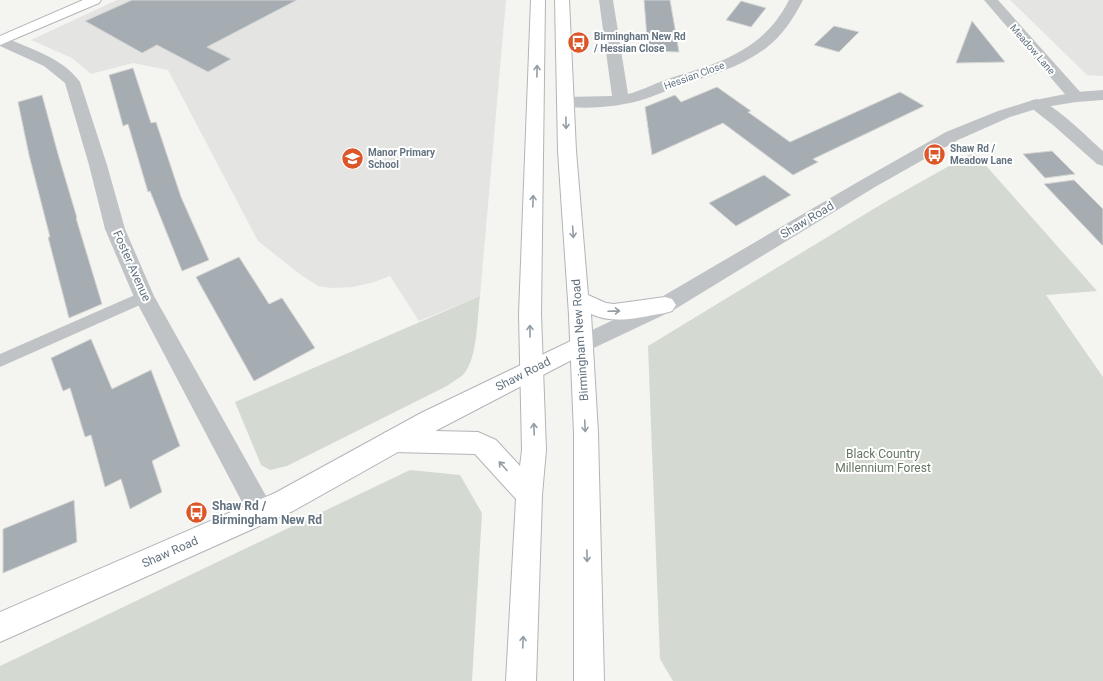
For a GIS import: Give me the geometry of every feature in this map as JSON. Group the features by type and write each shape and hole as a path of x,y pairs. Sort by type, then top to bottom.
{"main road":[{"path":"0,41 94,0"},
{"path":"521,681 529,495 534,450 530,314 538,0"},
{"name":"Birmingham New Road","path":"562,0 567,151 580,315 586,433 590,681"},
{"path":"578,300 604,311 614,312 665,306"},
{"name":"Shaw Road","path":"0,627 284,502 393,441 581,345"},
{"path":"393,441 478,443 487,448 529,495"}],"street":[{"path":"606,0 620,100"},
{"name":"Hessian Close","path":"566,102 620,100 722,66 749,53 771,38 788,18 796,0"},
{"name":"Meadow Lane","path":"991,0 1076,97"},
{"name":"Foster Avenue","path":"0,41 50,64 67,75 72,82 115,229 144,296 261,512"},
{"name":"Shaw Road","path":"581,345 665,306 869,183 952,136 998,116 1036,104 1076,97 1103,95"},
{"path":"1036,104 1060,121 1103,160"}],"lane":[{"path":"0,361 144,296"}],"shaded area":[{"name":"Manor Primary School","path":"117,0 506,0 480,296 419,321 390,276 353,287 332,288 318,286 301,275 258,241 168,70 133,63 91,74 72,58 31,40"},
{"path":"1010,0 1103,0 1103,76 1087,75"}],"green space":[{"name":"Black Country Millennium Forest","path":"974,152 1097,291 1046,295 1103,377 1103,681 673,681 660,659 648,346 885,202"},
{"path":"480,296 472,359 463,375 447,386 287,466 270,470 261,465 235,402"},
{"path":"410,470 460,475 482,513 472,681 0,681 0,666"}],"building":[{"path":"132,0 297,0 207,47 231,59 208,72 157,45 142,53 85,21"},
{"path":"644,0 670,0 679,52 648,51"},
{"path":"741,1 766,8 751,27 726,20"},
{"path":"972,21 1005,62 956,63"},
{"path":"834,26 859,32 839,52 814,45"},
{"path":"133,68 151,123 156,122 181,197 209,260 182,271 150,191 148,192 128,124 123,126 109,75"},
{"path":"717,87 751,111 748,112 790,142 900,92 924,106 813,159 818,162 793,175 723,123 652,155 645,107 675,95 681,102"},
{"path":"42,95 76,218 102,304 69,318 48,237 50,237 29,155 18,102"},
{"path":"1052,151 1075,174 1045,178 1023,154"},
{"path":"764,175 791,195 736,226 709,203"},
{"path":"1074,180 1103,209 1103,246 1044,184"},
{"path":"239,257 269,304 282,298 315,348 254,381 196,277"},
{"path":"91,339 112,389 151,370 180,446 152,461 162,492 130,509 121,479 105,487 91,435 85,437 70,388 63,391 51,358"},
{"path":"74,500 77,542 3,573 3,529"}],"place":[{"name":"Birmingham New Rd / Hessian Close","path":"578,42"},
{"name":"Shaw Rd / Meadow Lane","path":"934,154"},
{"name":"Manor Primary School","path":"353,158"},
{"name":"Shaw Rd / Birmingham New Rd","path":"197,513"}]}
